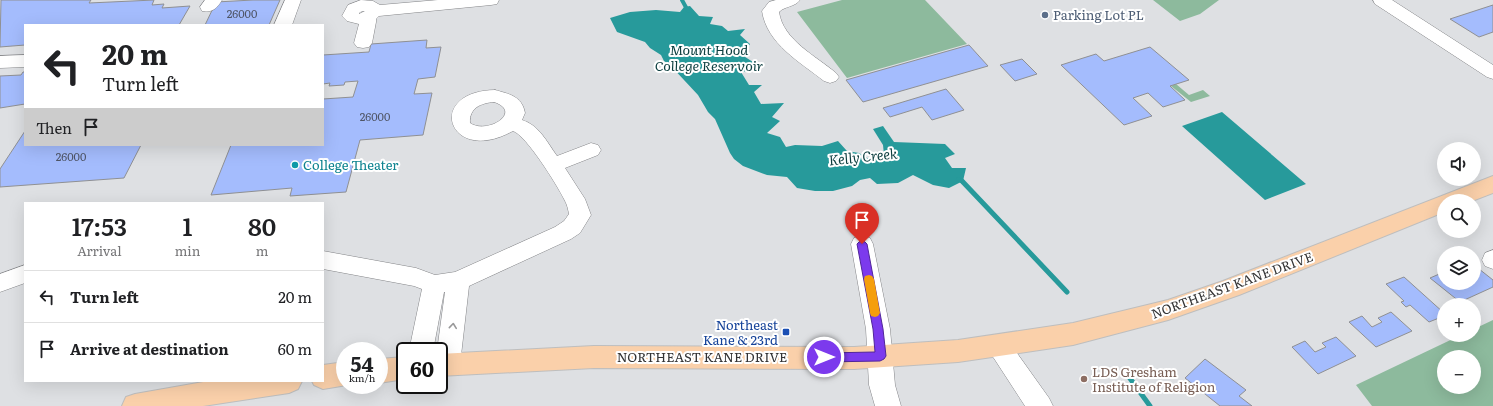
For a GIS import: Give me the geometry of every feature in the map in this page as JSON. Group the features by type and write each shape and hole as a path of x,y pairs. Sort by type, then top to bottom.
{"main road":[{"path":"1468,194 1493,184"},
{"name":"NORTHEAST KANE DRIVE","path":"448,365 594,357 854,358 958,351 1073,334 1168,310 1231,288 1437,206"},
{"path":"324,377 336,375"},
{"path":"135,406 283,382"}],"street":[{"path":"283,24 293,0"},
{"path":"362,43 370,14 492,0"},
{"path":"792,0 775,6 770,11 770,18 782,36 830,77"},
{"path":"1381,0 1493,72"},
{"path":"0,62 24,61"},
{"path":"324,260 416,277 434,284 458,281 543,243 572,227 580,215 575,200 554,165 534,137 523,127 511,123"},
{"path":"554,165 591,150"},
{"path":"862,244 878,329 882,385 888,406"},
{"path":"0,283 24,274"},
{"path":"448,342 458,281"},
{"path":"423,342 434,284"},
{"path":"998,346 1040,406"}],"green space":[{"path":"842,0 925,0 967,44 847,78 797,12"},
{"path":"1153,0 1219,0 1200,14 1180,21"},
{"path":"1176,84 1189,95 1203,90 1210,96 1191,102 1171,86"},
{"path":"1493,320 1493,406 1372,406 1356,385 1446,342 1481,342 1481,326"}],"water":[{"name":"Mount Hood College Reservoir","path":"690,6 699,16 713,17 710,24 722,26 728,31 745,29 740,35 750,44 742,55 753,62 753,70 741,72 749,85 762,85 754,92 761,104 784,103 772,117 780,121 767,133 780,137 786,147 795,145 822,146 838,141 847,151 859,153 869,159 884,155 883,145 873,129 883,126 894,142 945,144 955,154 945,158 952,168 966,168 963,181 949,188 933,185 913,175 898,183 877,184 870,178 860,180 852,186 833,191 815,191 797,188 787,177 767,175 743,166 734,159 730,153 715,119 708,112 698,95 670,65 664,61 661,55 650,48 645,42 617,32 610,18 630,12 656,10 680,12 684,7"},
{"path":"1222,112 1306,184 1265,200 1182,126"}],"building":[{"path":"1,0 91,0 89,3 154,0 152,5 164,4 162,8 190,6 180,24 24,24 24,45 0,47"},
{"path":"280,0 269,24 205,24 216,2"},
{"path":"1493,5 1493,32 1479,37 1450,19"},
{"path":"427,40 426,48 441,47 435,77 418,79 414,94 432,93 423,135 360,140 346,192 290,196 292,188 211,195 231,146 324,146 324,99 353,97 358,81 345,82 344,85 329,86 330,83 324,84 324,55 369,52 371,44"},
{"path":"969,45 988,66 863,102 846,80"},
{"path":"1150,47 1189,80 1170,86 1185,100 1163,107 1148,93 1133,98 1152,116 1124,125 1061,65 1096,54 1104,61"},
{"path":"1022,59 1037,74 1015,81 1000,65"},
{"path":"24,72 24,104 0,108 0,76 21,75"},
{"path":"946,89 964,110 932,120 922,107 890,117 883,108"},
{"path":"24,133 24,146 140,146 124,178 0,187 0,169"},
{"path":"1481,271 1493,280 1493,287 1469,298 1455,298 1445,290 1481,290"},
{"path":"1437,275 1437,284 1430,278"},
{"path":"1404,277 1437,307 1437,319 1429,322 1410,305 1406,307 1401,302 1404,301 1386,284"},
{"path":"1391,312 1412,331 1376,347 1349,322 1362,316 1372,327 1382,322 1378,318"},
{"path":"1336,337 1356,356 1318,374 1292,347 1305,341 1315,352 1326,347 1322,343"},
{"path":"1205,359 1246,390 1239,396 1252,406 1220,406 1185,378"}],"waterway":[{"name":"Kelly Creek","path":"682,0 688,11"},
{"name":"Kelly Creek","path":"958,179 963,182"},
{"name":"Kelly Creek","path":"963,182 1067,292"},
{"name":"Kelly Creek","path":"1129,377 1150,406"}],"slow traffic":[{"path":"869,279 875,313"}],"place":[{"name":"Parking Lot PL","path":"1045,15"},
{"name":"College Theater","path":"295,165"},
{"name":"Northeast Kane & 23rd","path":"786,332"},
{"name":"LDS Gresham Institute of Religion","path":"1084,379"}],"route":[{"path":"824,357 854,358 880,356 878,329 862,244"}]}
